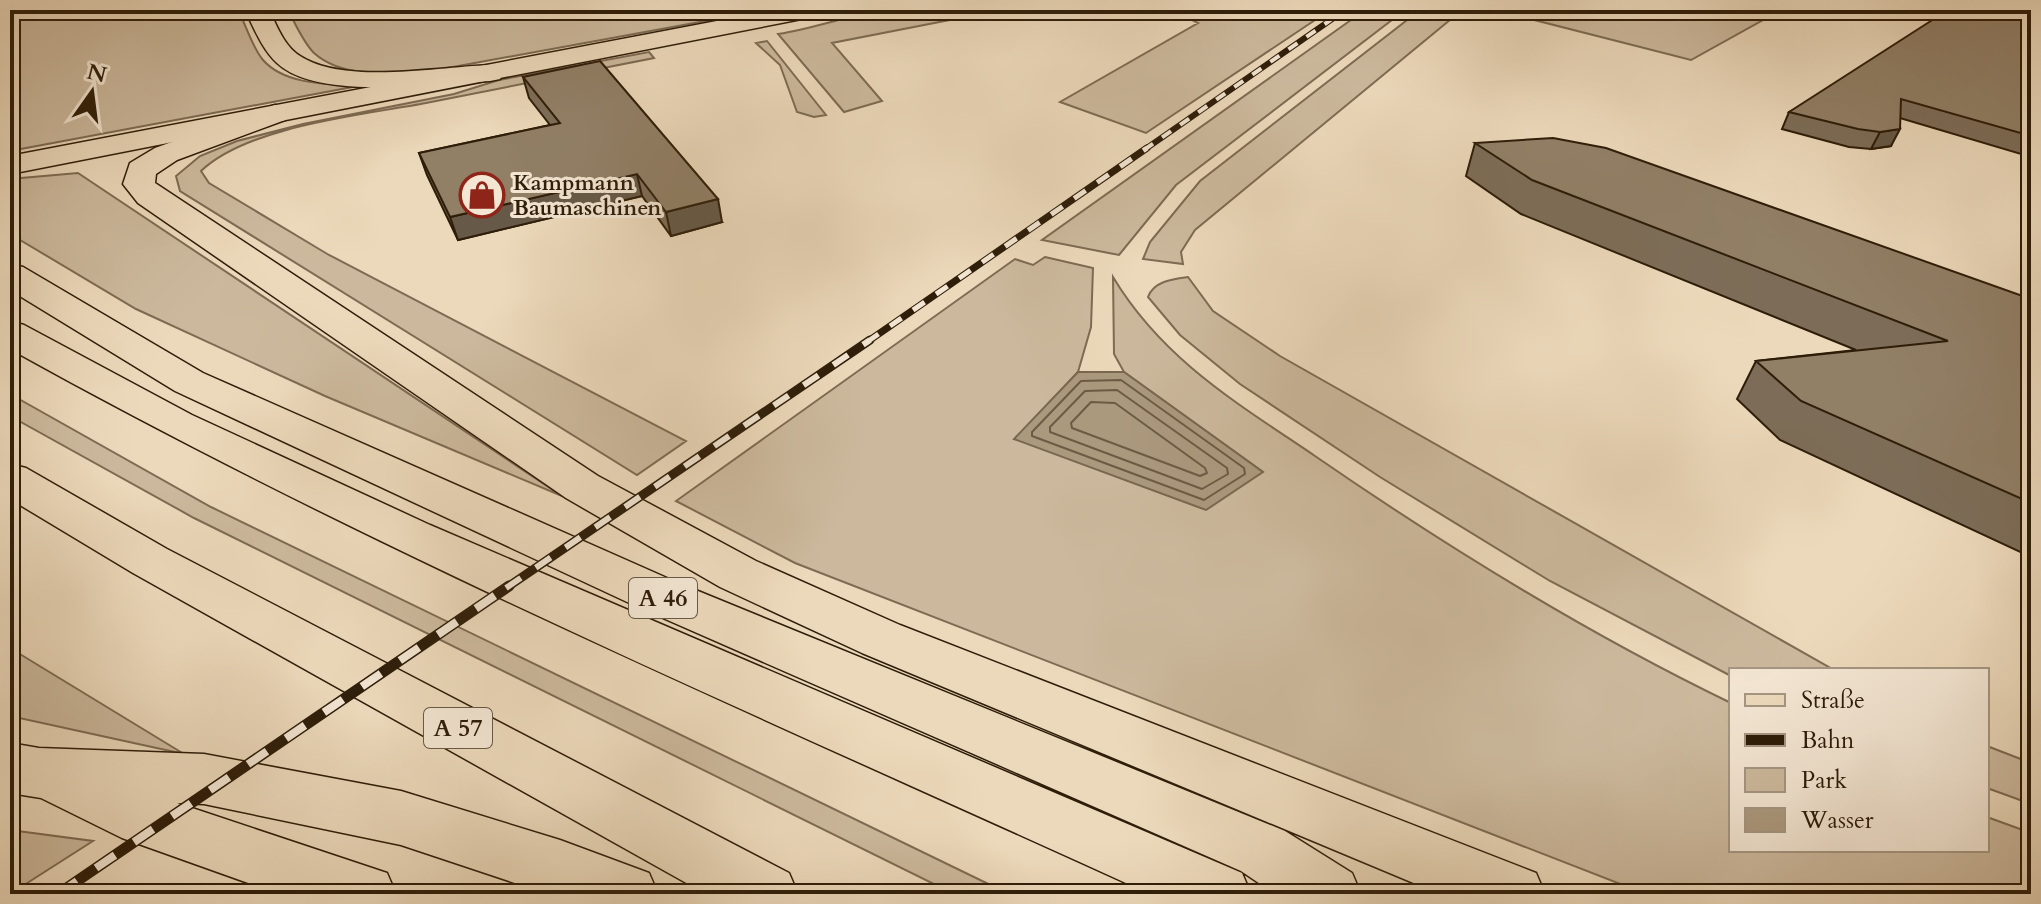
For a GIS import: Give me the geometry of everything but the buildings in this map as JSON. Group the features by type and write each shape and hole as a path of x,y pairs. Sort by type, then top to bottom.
{"main road":[{"path":"257,10 277,48 290,61 312,72 347,78 388,79 490,73"},
{"path":"23,163 812,10"},
{"path":"275,114 166,154 141,170 139,184 149,196 582,487 738,574 881,639 1513,894"},
{"name":"A 46","path":"10,275 189,382 658,595 1263,851 1329,894"},
{"path":"10,333 177,424 413,537 1219,894"},
{"name":"A 57","path":"10,479 150,561 766,894"},
{"path":"24,770 143,819 364,894"},
{"path":"24,770 204,779 401,818 560,869 626,894"}],"green space":[{"path":"10,10 238,10 256,49 272,68 308,82 358,86 10,151"},
{"path":"288,10 746,10 749,13 442,69 375,73 342,68 314,53"},
{"path":"880,10 1001,10 832,43 882,101 844,112 778,34"},
{"path":"1173,10 1330,10 1146,133 1060,102 1198,23"},
{"path":"1365,10 1405,10 1176,185 1119,255 1042,240"},
{"path":"1420,10 1462,10 1195,230 1181,252 1183,264 1143,259 1150,242 1200,181"},
{"path":"1495,10 1781,10 1691,60"},
{"path":"767,41 826,115 814,117 797,112 780,65 756,43"},
{"path":"649,52 654,58 276,133 247,143 201,171 209,183 329,255 686,441 637,475 180,191 176,176 200,156 237,141 303,124 454,94 499,80"},
{"path":"78,173 562,496 325,396 136,309 10,234 10,179"},
{"path":"1045,257 1093,268 1091,327 1078,372 1015,439 1263,472 1124,372 1114,354 1113,277 1155,333 1230,398 1415,523 1518,587 1623,648 1729,702 1729,852 1989,852 1989,818 2031,833 2031,894 1646,894 795,563 676,501 1015,259 1033,265"},
{"path":"1188,277 1213,311 1280,356 1830,668 1729,668 1729,675 1550,581 1380,477 1240,384 1180,335 1148,297 1155,287"},
{"path":"10,394 211,507 1009,894 954,894 194,518 10,416"},
{"path":"10,648 184,754 10,716"},
{"path":"1989,747 2031,763 2031,804 1989,789"},
{"path":"10,830 93,841 10,894"}],"water":[{"path":"1078,372 1124,372 1263,472 1206,510 1014,439"}],"railway":[{"path":"1144,150 1345,10"},
{"path":"867,342 1147,148"},
{"path":"506,588 870,340"},
{"path":"58,894 509,586"}],"place":[{"name":"Kampmann Baumaschinen","path":"482,195"}]}
